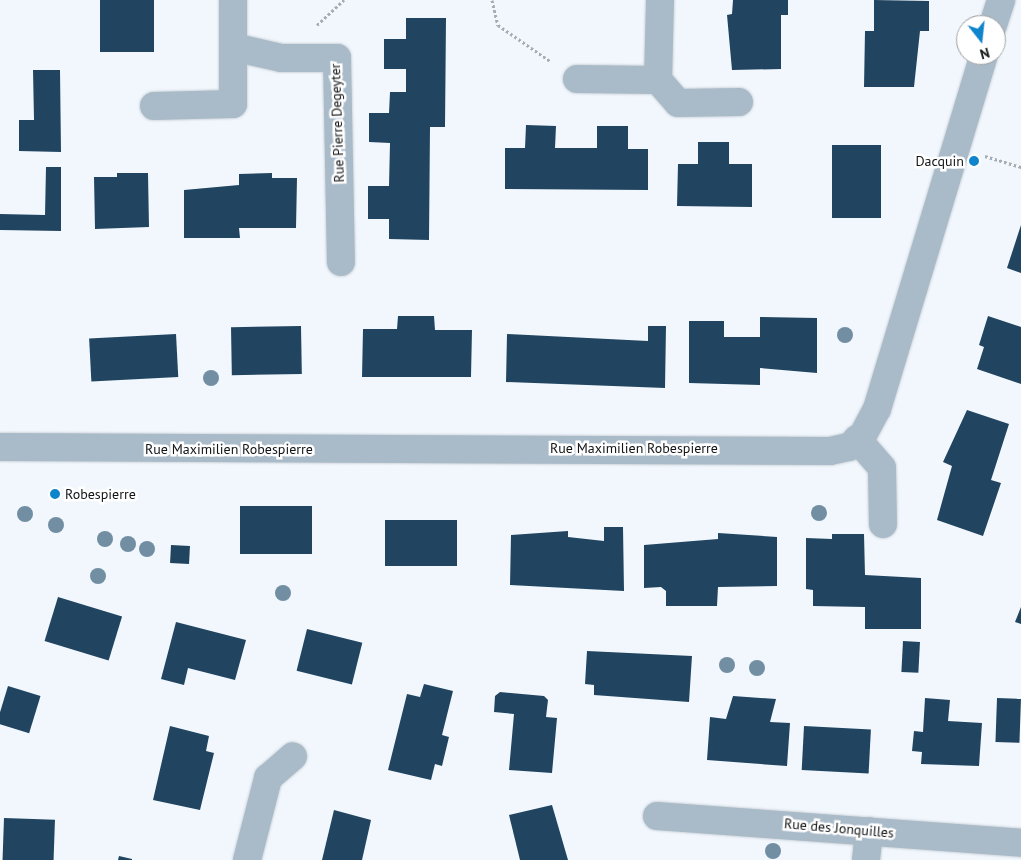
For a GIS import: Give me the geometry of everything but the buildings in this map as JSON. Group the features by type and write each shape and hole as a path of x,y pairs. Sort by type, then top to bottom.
{"street":[{"path":"154,106 233,104 233,0"},
{"path":"660,0 658,80 678,103 739,102"},
{"path":"996,15 1001,0"},
{"name":"Rue Pierre Degeyter","path":"233,47 281,58 337,58 341,262"},
{"path":"883,524 882,468 858,439 877,409 981,65"},
{"path":"577,80 658,80"},
{"name":"Rue Maximilien Robespierre","path":"0,447 830,451 858,439"},
{"path":"247,860 268,778 293,756"},
{"name":"Rue des Jonquilles","path":"657,816 1021,842"},
{"path":"866,860 869,831"}],"path":[{"path":"492,0 498,25 577,80"},
{"path":"982,155 1021,167"}],"place":[{"name":"Dacquin","path":"974,161"},
{"name":"Robespierre","path":"55,494"}]}
